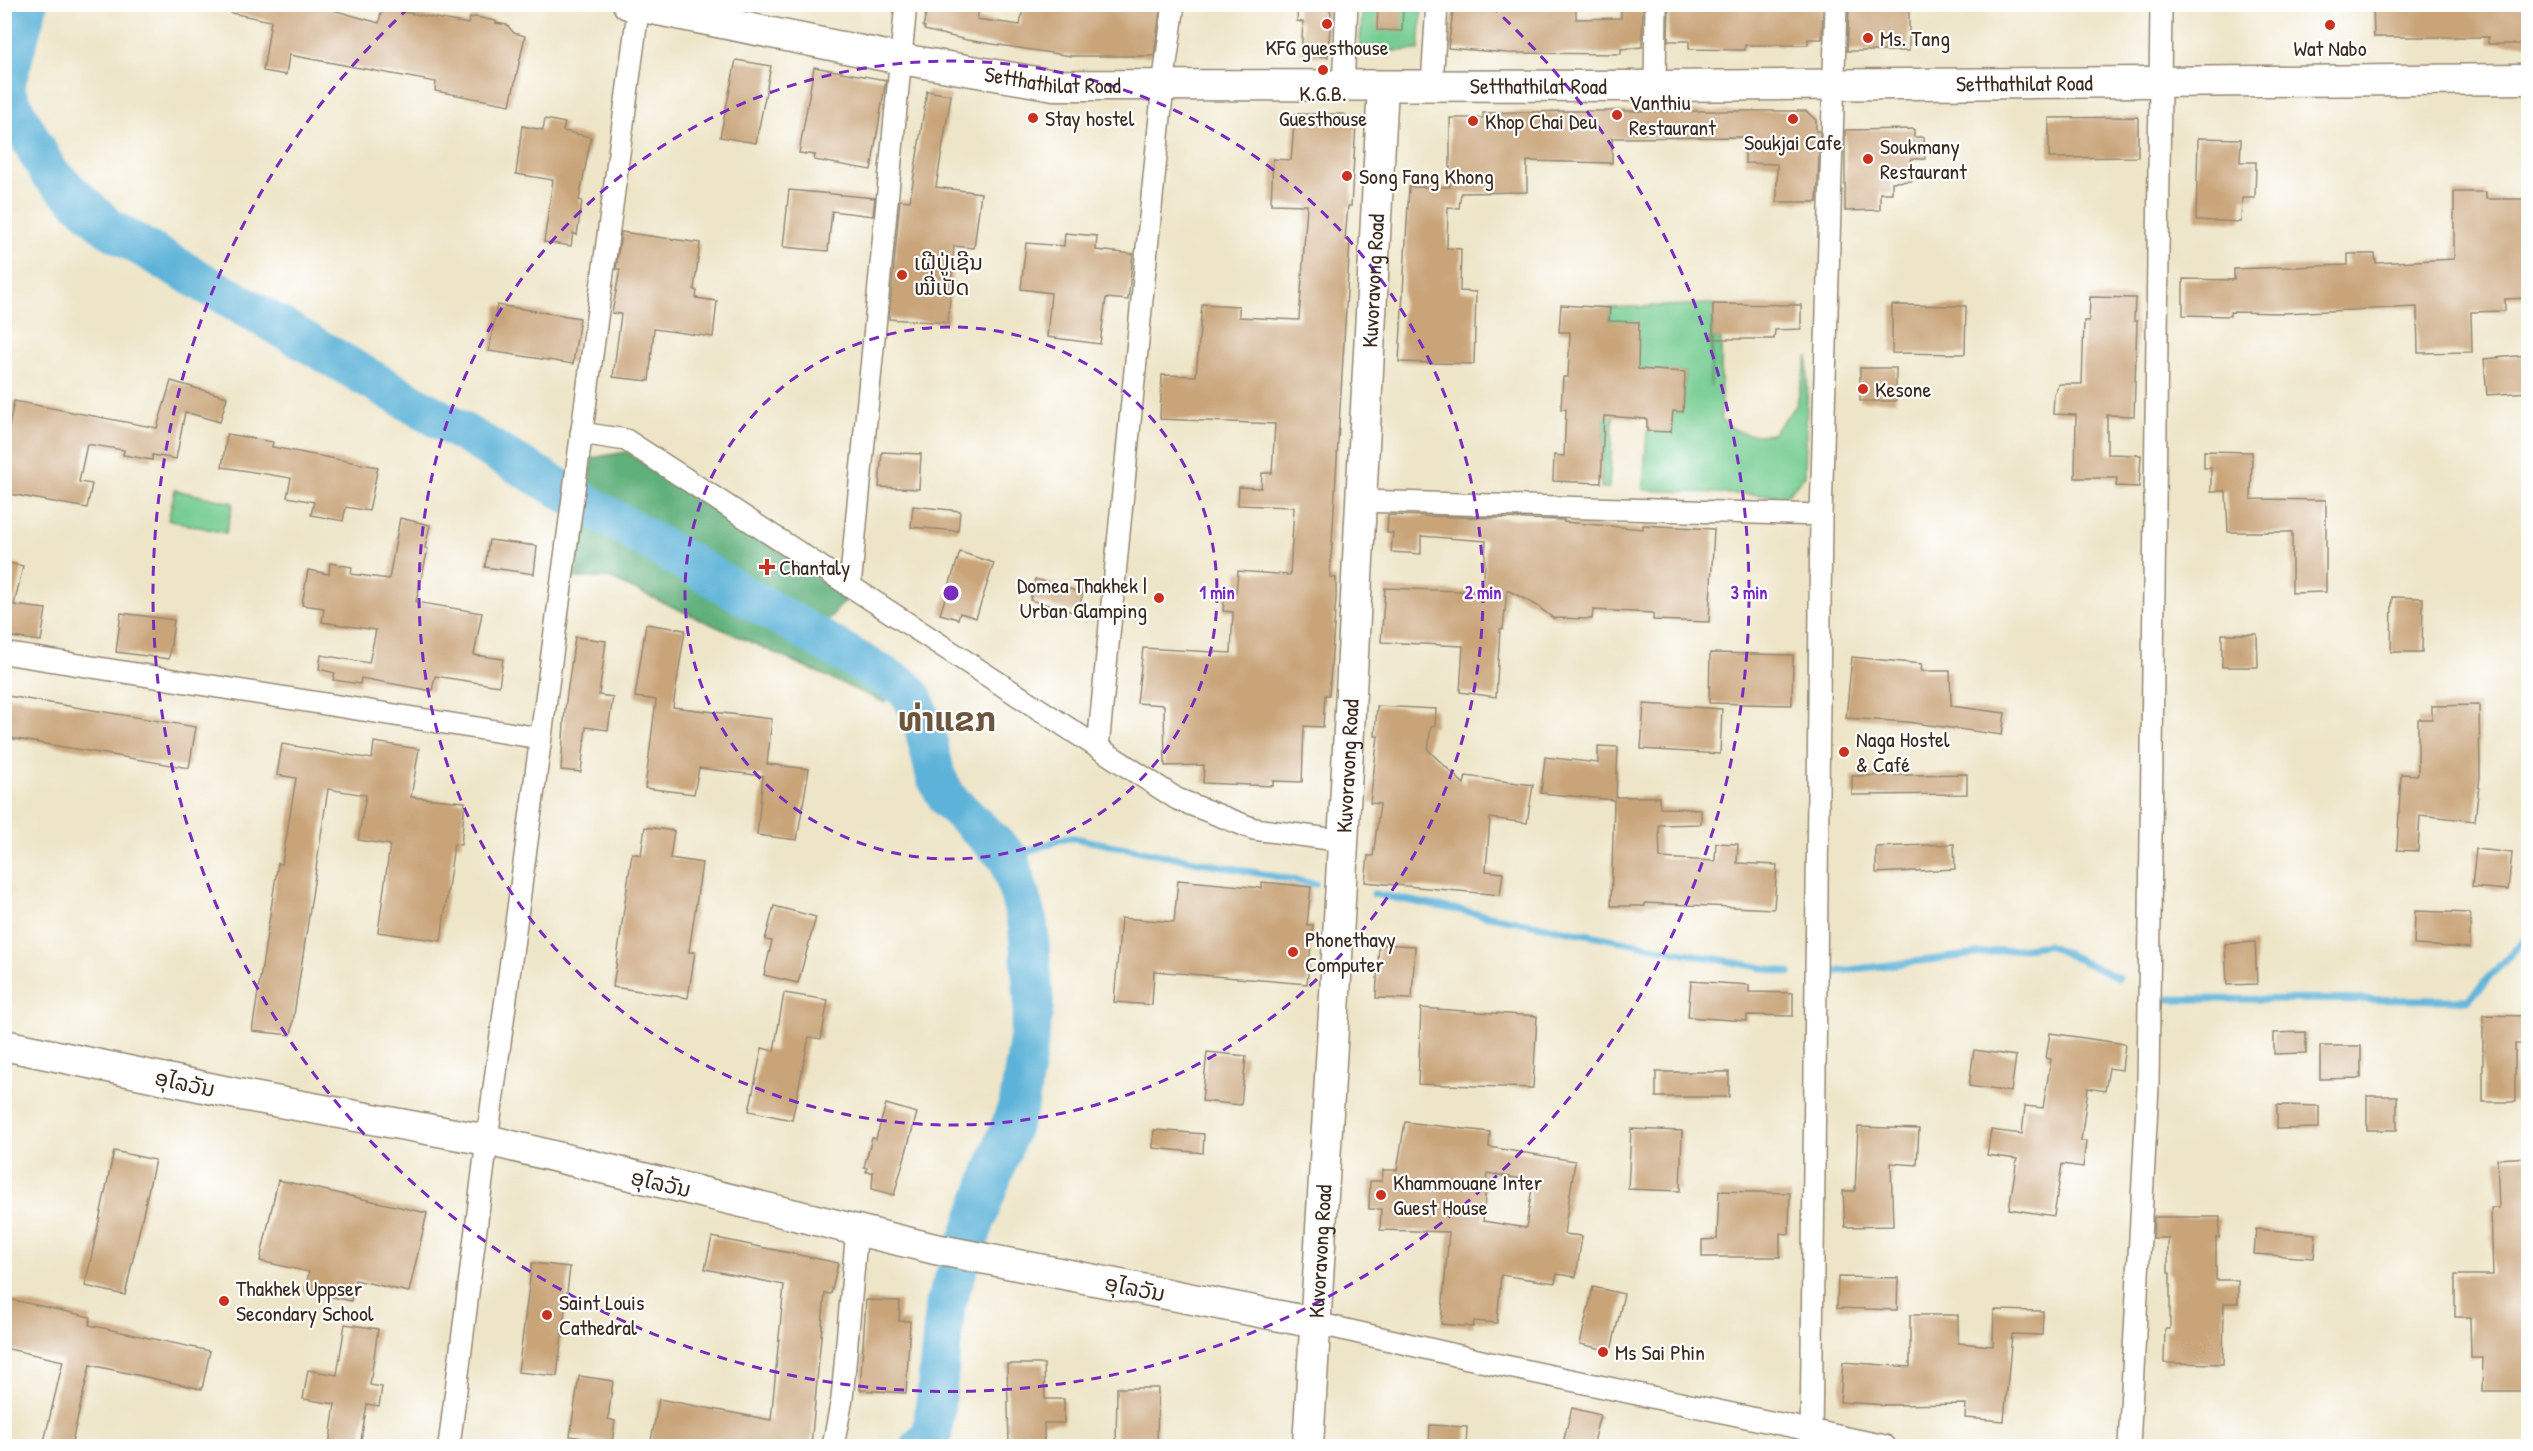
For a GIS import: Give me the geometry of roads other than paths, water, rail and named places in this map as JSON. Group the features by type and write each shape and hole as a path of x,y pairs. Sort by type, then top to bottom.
{"street":[{"path":"850,587 906,4"},
{"path":"1098,747 1163,86 1174,4"},
{"path":"1343,86 1347,4"},
{"path":"1432,85 1437,4"},
{"path":"1655,86 1656,4"},
{"path":"1811,1440 1821,515 1836,4"},
{"path":"2129,1446 2148,1075 2161,4"},
{"path":"449,1446 635,5"},
{"name":"Setthathilat Road","path":"635,5 901,59 1054,85 1655,86 2529,79"},
{"name":"Kuvoravong Road","path":"1308,1446 1344,841 1383,86"},
{"path":"579,442 626,440 1177,799 1254,829 1344,841"},
{"path":"1362,501 1821,515"},
{"path":"4,654 540,738"},
{"name":"ອຸໄລວັນ","path":"4,1045 247,1096 487,1140 935,1249 1316,1323"},
{"path":"833,1446 842,1399 857,1229"},
{"path":"1316,1323 1811,1440 1884,1446"}],"waterway":[{"path":"4,89 28,4"},
{"path":"4,91 49,173 109,228 905,688 914,700 924,727 936,777 948,799 1009,858 1028,925 1034,1006 1019,1103 946,1301 932,1436 921,1446"},
{"path":"1009,858 1068,837 1315,884"},
{"path":"1374,894 1790,973"},
{"path":"2165,999 2468,1000 2528,936"},
{"path":"1833,972 2048,945 2118,978"}],"place":[{"name":"KFG guesthouse","path":"1327,24"},
{"name":"Wat Nabo","path":"2330,25"},
{"name":"Ms. Tang","path":"1868,38"},
{"name":"K.G.B. Guesthouse","path":"1323,70"},
{"name":"Vanthiu Restaurant","path":"1617,115"},
{"name":"Stay hostel","path":"1033,118"},
{"name":"Soukjai Cafe","path":"1793,119"},
{"name":"Khop Chai Deu","path":"1473,121"},
{"name":"Soukmany Restaurant","path":"1868,159"},
{"name":"Song Fang Khong","path":"1347,176"},
{"name":"ເຝີປູ່ເຊີນ ໝີ່ເປັດ","path":"902,275"},
{"name":"Kesone","path":"1863,389"},
{"name":"Chantaly","path":"767,567"},
{"name":"Domea Thakhek | Urban Glamping","path":"1159,598"},
{"name":"Naga Hostel & Café","path":"1844,752"},
{"name":"Phonethavy Computer","path":"1293,952"},
{"name":"Khammouane Inter Guest House","path":"1381,1195"},
{"name":"Thakhek Uppser Secondary School","path":"224,1301"},
{"name":"Saint Louis Cathedral","path":"547,1315"},
{"name":"Ms Sai Phin","path":"1603,1352"}],"district":[{"name":"ທ່າແຂກ","path":"947,719"}]}
